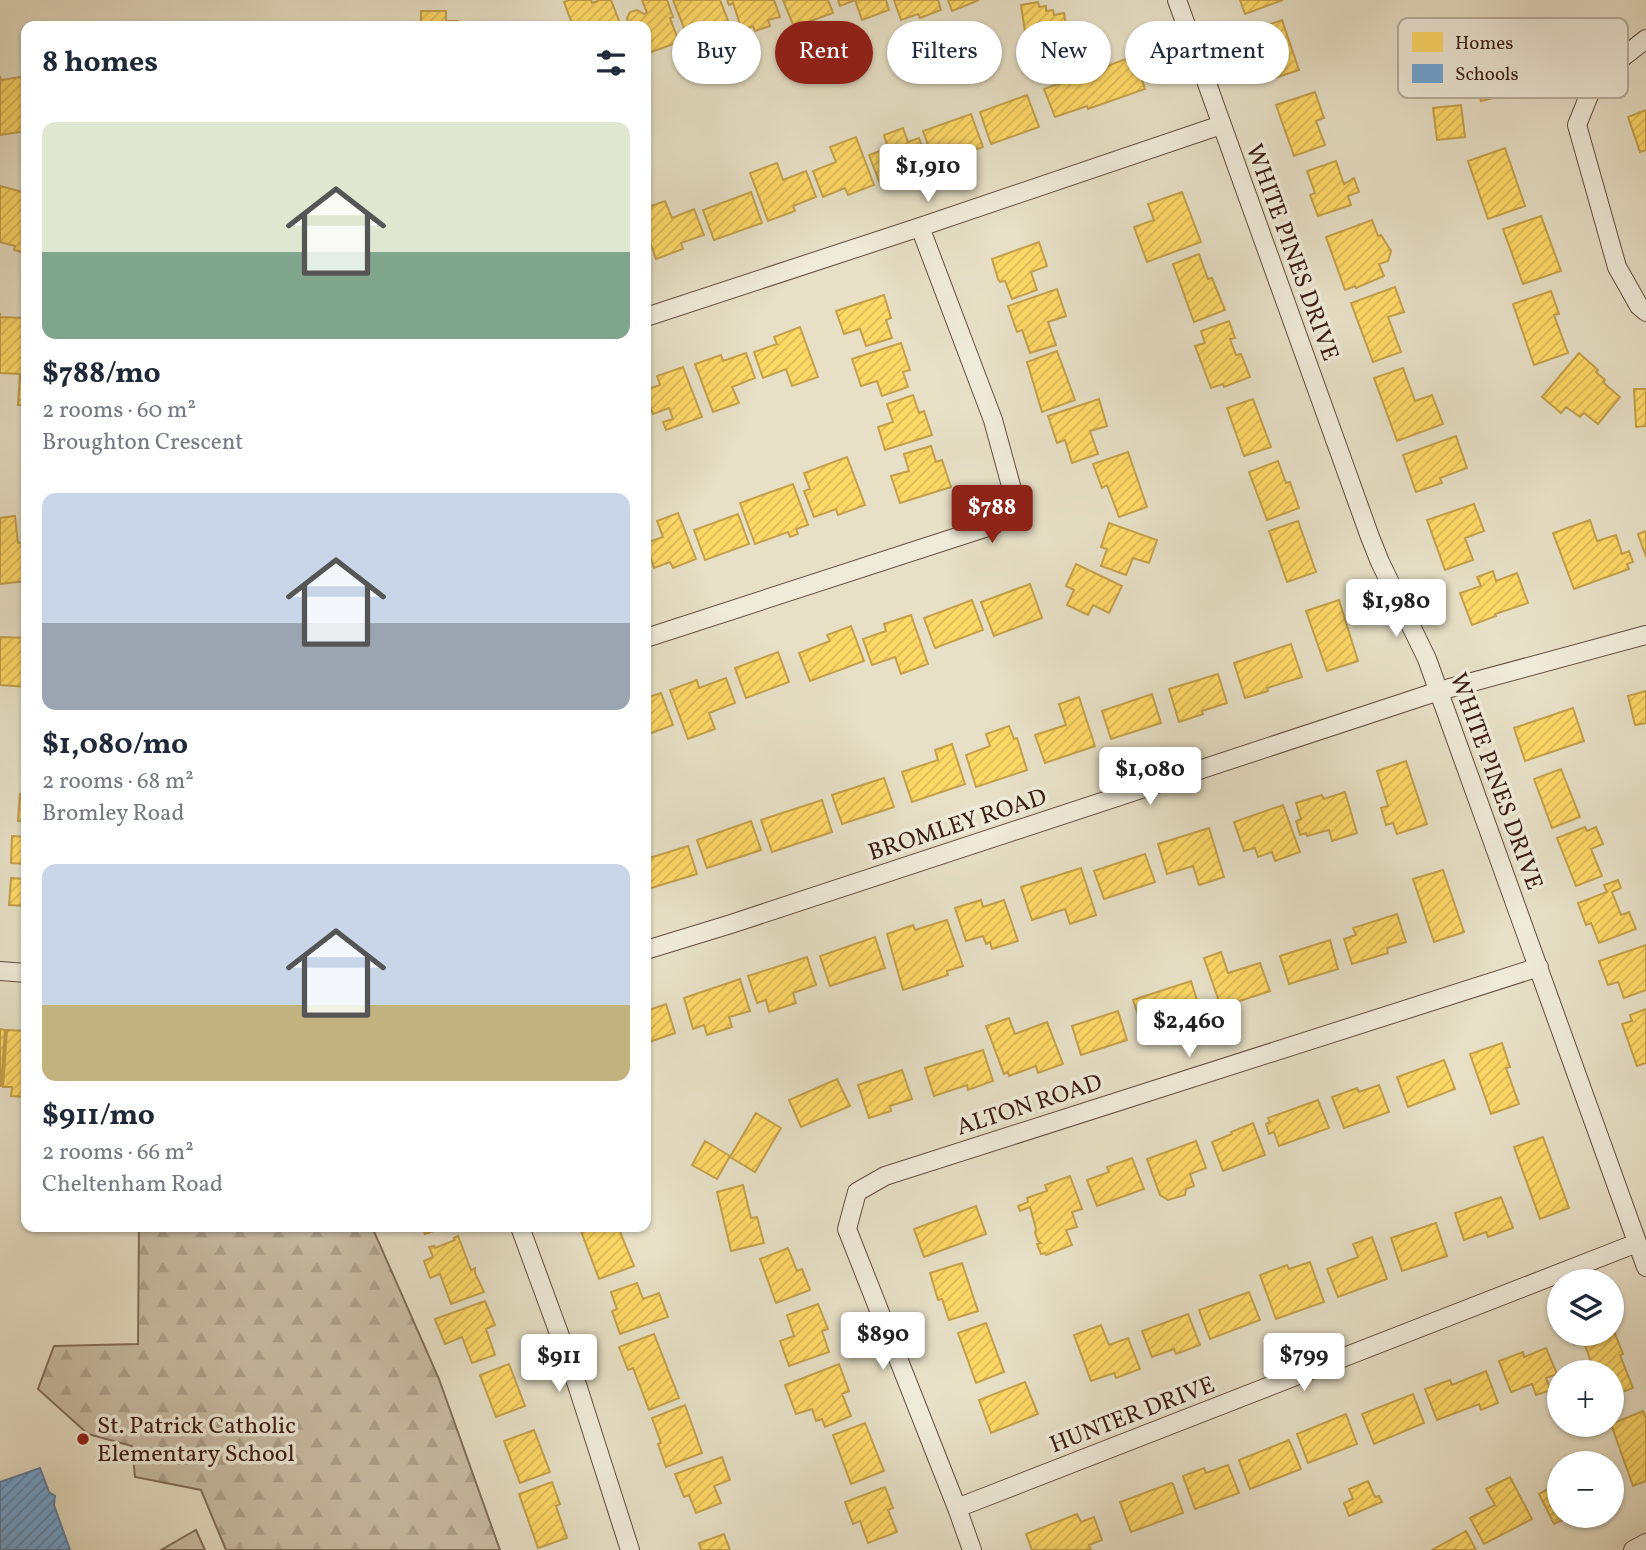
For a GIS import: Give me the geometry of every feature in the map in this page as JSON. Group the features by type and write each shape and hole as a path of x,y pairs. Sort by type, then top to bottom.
{"street":[{"name":"WHITE PINES DRIVE","path":"1177,0 1370,537 1427,659 1439,691 1646,1267"},
{"path":"1628,53 1646,39"},
{"path":"1588,98 1577,125 1617,267 1639,306 1646,312"},
{"path":"651,315 920,228 1221,125"},
{"path":"651,636 994,525 1013,493 993,420 920,228"},
{"name":"BROMLEY ROAD","path":"651,948 1439,691 1646,635"},
{"name":"ALTON ROAD","path":"957,1508 847,1230 857,1192 885,1176 1539,967"},
{"path":"0,971 21,973"},
{"path":"522,1232 570,1366 630,1550"},
{"name":"HUNTER DRIVE","path":"957,1508 1637,1242"},
{"path":"957,1508 972,1550"},
{"path":"1633,1550 1646,1543"}],"green space":[{"path":"139,1232 374,1232 439,1379 500,1550 226,1550 201,1490 135,1477 132,1446 88,1434 38,1389 54,1346 138,1344"},
{"path":"196,1530 205,1550 161,1550"}],"building: Homes":[{"path":"591,0 592,3 611,0 619,21 571,21 564,2"},
{"path":"642,0 667,0 673,17 670,18 672,45 651,52 651,21 628,21 627,18 630,12 637,10 647,13"},
{"path":"673,0 720,0 728,21 681,21"},
{"path":"727,0 774,0 780,17 768,20 770,26 761,29 761,21 739,21 733,3 729,5"},
{"path":"783,0 828,0 833,13 811,21 792,21"},
{"path":"838,0 855,0 840,6"},
{"path":"855,0 886,0 889,10 862,20"},
{"path":"894,0 938,0 941,10 920,18 918,14 901,20"},
{"path":"948,0 979,0 952,11"},
{"path":"1240,0 1283,0 1245,14"},
{"path":"1038,2 1039,7 1046,6 1046,11 1053,10 1054,15 1064,13 1065,21 1023,21 1021,5"},
{"path":"421,11 446,11 446,21 421,21"},
{"path":"1289,41 1299,70 1289,73"},
{"path":"1125,59 1125,84 1143,84 1145,89 1088,109 1087,106 1055,117 1044,89 1058,84 1111,84 1111,64"},
{"path":"0,76 1,80 21,77 21,132 0,135"},
{"path":"1315,92 1324,118 1316,121 1325,145 1294,156 1276,105"},
{"path":"1027,95 1039,127 991,144 980,112"},
{"path":"1461,105 1465,137 1437,140 1433,108"},
{"path":"1646,110 1646,150 1640,152 1628,117"},
{"path":"971,114 983,147 935,164 923,131"},
{"path":"903,128 908,142 919,138 930,168 881,186 869,155 888,148 884,135"},
{"path":"856,137 874,185 848,195 845,188 823,197 813,171 836,162 830,147"},
{"path":"1505,148 1525,206 1488,219 1468,161"},
{"path":"1336,161 1344,184 1354,178 1359,192 1348,196 1351,205 1318,216 1310,195 1315,193 1307,171"},
{"path":"777,163 783,180 806,171 816,197 793,206 795,211 768,221 750,173"},
{"path":"0,186 21,192 21,252 14,250 15,246 0,242"},
{"path":"751,192 762,223 714,240 703,210"},
{"path":"1182,192 1201,242 1147,262 1134,227 1154,220 1148,204"},
{"path":"665,201 672,218 694,209 704,235 681,243 683,249 656,259 651,245 651,206"},
{"path":"1541,216 1561,271 1523,284 1503,229"},
{"path":"1372,220 1378,236 1381,235 1391,251 1388,261 1379,264 1384,276 1345,290 1326,237"},
{"path":"1039,242 1047,266 1031,272 1037,290 1012,299 1005,281 1000,282 998,279 992,259"},
{"path":"1199,254 1208,279 1212,278 1225,310 1194,322 1173,264"},
{"path":"1395,287 1404,312 1388,317 1401,352 1373,362 1351,303"},
{"path":"1057,289 1066,316 1048,322 1056,345 1030,353 1022,330 1017,332 1008,306"},
{"path":"1551,291 1559,314 1554,315 1568,353 1534,365 1513,304"},
{"path":"884,295 891,318 886,320 892,338 866,346 860,329 844,334 836,311"},
{"path":"0,317 21,318 21,405 18,405 20,374 0,373"},
{"path":"1229,321 1235,338 1230,339 1236,355 1241,354 1250,377 1224,387 1223,384 1211,388 1195,346 1205,343 1201,331"},
{"path":"800,327 818,377 792,386 786,369 763,378 754,352 777,344 774,337"},
{"path":"901,343 910,370 903,372 908,387 882,396 877,381 861,386 852,359"},
{"path":"1057,351 1075,400 1042,412 1027,362"},
{"path":"746,353 755,378 732,387 739,403 713,412 695,364 721,355 723,361"},
{"path":"1579,353 1598,370 1596,372 1605,380 1603,382 1620,397 1598,424 1584,413 1580,417 1566,407 1561,413 1542,397"},
{"path":"683,367 702,417 666,430 663,422 673,419 669,408 653,414 651,409 651,388 660,385 657,376"},
{"path":"1403,368 1415,401 1432,395 1443,424 1397,441 1374,378"},
{"path":"1634,389 1646,389 1646,426 1636,427"},
{"path":"913,395 919,413 924,411 932,435 885,450 878,427 893,422 887,404"},
{"path":"1099,399 1107,426 1090,431 1098,454 1072,463 1065,440 1057,443 1048,416"},
{"path":"1253,399 1271,447 1244,456 1227,408"},
{"path":"1456,436 1467,468 1440,478 1442,483 1416,492 1403,455"},
{"path":"931,446 936,462 942,460 951,487 900,503 891,476 909,471 904,454"},
{"path":"1128,452 1147,507 1119,517 1107,485 1102,488 1093,464"},
{"path":"847,457 865,505 838,515 836,509 814,517 804,491 810,489 804,473"},
{"path":"1278,461 1286,483 1290,482 1299,508 1267,520 1249,472"},
{"path":"793,484 808,525 796,529 798,534 790,537 788,532 755,544 740,503"},
{"path":"1474,504 1484,531 1465,538 1473,560 1445,570 1427,520"},
{"path":"678,513 696,559 673,568 670,562 654,568 651,541 663,537 657,521"},
{"path":"738,514 749,544 705,560 694,530"},
{"path":"15,516 18,543 21,543 21,582 0,584 0,518"},
{"path":"1590,520 1597,541 1616,535 1622,554 1629,551 1633,562 1627,564 1629,569 1574,589 1553,533"},
{"path":"1298,521 1316,572 1287,582 1269,531"},
{"path":"1109,523 1157,540 1149,563 1133,558 1126,575 1101,566 1107,549 1101,547"},
{"path":"1646,531 1646,557 1638,534"},
{"path":"1076,564 1122,586 1109,613 1093,605 1088,615 1067,605 1074,590 1066,586"},
{"path":"1493,571 1496,581 1517,573 1528,603 1472,625 1460,593 1481,586 1477,577"},
{"path":"1030,584 1042,618 994,636 981,602"},
{"path":"972,600 983,630 935,648 924,618"},
{"path":"1339,600 1358,661 1327,671 1306,611"},
{"path":"911,615 928,664 901,674 895,657 872,665 863,639 886,631 884,624"},
{"path":"851,626 864,661 810,681 799,653 830,641 827,635"},
{"path":"0,637 21,638 21,687 0,685"},
{"path":"1291,644 1302,677 1245,698 1234,663"},
{"path":"778,652 789,682 746,698 735,668"},
{"path":"1218,674 1227,703 1179,722 1169,689"},
{"path":"726,678 735,703 709,713 715,729 688,739 670,690 697,680 699,688"},
{"path":"1646,691 1646,723 1635,725 1628,696"},
{"path":"661,693 673,725 651,733 651,696"},
{"path":"1152,694 1161,723 1111,739 1102,711"},
{"path":"1079,697 1095,746 1045,763 1035,735 1066,725 1059,704"},
{"path":"1573,708 1584,741 1525,761 1514,728"},
{"path":"1009,726 1014,739 1017,738 1027,770 976,787 966,755 990,746 986,734"},
{"path":"952,744 965,784 912,802 902,772 938,760 935,750"},
{"path":"1406,761 1427,824 1397,834 1393,823 1386,825 1381,808 1388,806 1377,771"},
{"path":"1561,769 1580,817 1552,828 1534,779"},
{"path":"884,778 894,807 842,824 832,795"},
{"path":"1345,792 1357,833 1332,841 1329,830 1307,836 1306,833 1300,835 1296,821 1301,819 1296,803 1322,795 1324,799"},
{"path":"20,794 21,821 18,821"},
{"path":"822,800 832,832 772,852 761,820"},
{"path":"1283,805 1300,852 1275,861 1272,852 1258,857 1255,848 1244,851 1234,822"},
{"path":"751,821 761,850 707,868 697,840"},
{"path":"1585,827 1587,831 1596,827 1603,844 1591,849 1602,876 1576,886 1557,838"},
{"path":"1209,828 1224,877 1199,885 1193,866 1167,874 1158,844"},
{"path":"12,836 21,837 21,864 11,863"},
{"path":"688,846 697,874 651,888 651,857"},
{"path":"1145,854 1155,882 1104,899 1094,871"},
{"path":"1081,868 1096,915 1070,924 1065,909 1032,920 1021,887"},
{"path":"1443,870 1464,932 1434,942 1413,879"},
{"path":"11,878 21,879 21,906 9,905"},
{"path":"1618,880 1621,888 1612,892 1621,915 1629,912 1636,929 1599,943 1591,923 1586,925 1578,903 1607,892 1604,885"},
{"path":"981,900 983,907 1004,900 1018,941 992,949 990,942 986,944 983,936 966,941 955,908"},
{"path":"1397,914 1406,942 1387,948 1388,953 1352,964 1344,939 1356,935 1353,928"},
{"path":"947,920 963,966 947,971 948,975 903,990 887,934 913,925 915,930"},
{"path":"875,937 885,968 830,986 820,956"},
{"path":"1330,940 1338,969 1289,984 1280,956"},
{"path":"1646,945 1646,990 1624,998 1618,982 1608,985 1599,961"},
{"path":"1221,952 1228,973 1260,963 1270,991 1221,1007 1204,958"},
{"path":"807,957 816,985 793,993 796,1003 769,1012 766,1000 757,1003 748,976"},
{"path":"740,979 750,1011 729,1017 732,1027 707,1035 704,1025 693,1029 684,998"},
{"path":"1191,981 1200,1010 1176,1017 1177,1022 1155,1029 1154,1025 1143,1029 1133,1000"},
{"path":"666,1004 675,1033 651,1041 651,1009"},
{"path":"1646,1009 1646,1063 1637,1066 1622,1024 1632,1021 1630,1015"},
{"path":"1118,1011 1127,1040 1081,1055 1072,1026"},
{"path":"1009,1018 1015,1034 1047,1022 1063,1064 1038,1073 1036,1066 1009,1076 1008,1072 1004,1074 986,1026"},
{"path":"0,1029 5,1030 1,1086 0,1086"},
{"path":"7,1030 21,1031 21,1097 11,1096 12,1087 3,1087"},
{"path":"1502,1043 1510,1067 1506,1068 1519,1104 1491,1114 1470,1054"},
{"path":"983,1050 993,1081 968,1090 967,1085 934,1096 925,1068"},
{"path":"1444,1060 1455,1089 1408,1107 1397,1077"},
{"path":"902,1070 912,1099 890,1106 891,1111 869,1118 858,1085"},
{"path":"837,1079 850,1106 801,1127 789,1100"},
{"path":"1379,1085 1389,1112 1344,1128 1332,1097 1357,1088 1359,1092"},
{"path":"1318,1100 1329,1128 1279,1146 1274,1132 1269,1134 1266,1124 1270,1122 1268,1118"},
{"path":"756,1113 781,1128 755,1172 730,1157"},
{"path":"1253,1123 1265,1155 1223,1171 1212,1142"},
{"path":"1543,1137 1569,1208 1540,1219 1514,1147"},
{"path":"705,1141 730,1156 717,1179 692,1165"},
{"path":"1196,1141 1206,1168 1190,1174 1194,1186 1186,1189 1185,1195 1168,1200 1160,1195 1147,1159"},
{"path":"1132,1158 1144,1189 1097,1206 1087,1180 1109,1172 1107,1167"},
{"path":"1070,1176 1082,1209 1072,1212 1077,1227 1066,1230 1072,1245 1046,1255 1041,1254 1037,1244 1041,1243 1035,1233 1030,1207 1020,1211 1018,1206 1028,1202 1027,1198 1047,1191 1045,1185"},
{"path":"743,1185 751,1218 757,1217 764,1243 731,1251 717,1192"},
{"path":"1501,1197 1513,1228 1488,1237 1486,1232 1464,1240 1455,1213"},
{"path":"976,1206 986,1234 924,1257 914,1229"},
{"path":"1436,1223 1447,1256 1402,1271 1391,1238"},
{"path":"581,1232 620,1232 634,1266 599,1279"},
{"path":"458,1236 471,1270 475,1268 484,1292 451,1304 440,1274 430,1278 424,1261 433,1257 429,1247 435,1248 455,1240"},
{"path":"1372,1237 1387,1279 1338,1297 1327,1269 1358,1257 1353,1244"},
{"path":"788,1248 797,1271 802,1269 810,1290 776,1303 760,1259"},
{"path":"1310,1262 1324,1302 1276,1319 1260,1275 1287,1265 1289,1269"},
{"path":"962,1263 978,1311 949,1320 942,1299 938,1300 930,1273"},
{"path":"637,1283 643,1299 659,1293 668,1317 620,1334 612,1311 617,1309 611,1292"},
{"path":"1249,1292 1260,1320 1210,1339 1199,1310"},
{"path":"485,1301 495,1325 486,1329 495,1355 472,1363 462,1337 445,1344 435,1319"},
{"path":"818,1304 828,1329 822,1331 829,1352 789,1366 780,1341 794,1336 787,1315"},
{"path":"1188,1314 1200,1345 1176,1354 1174,1349 1152,1357 1142,1331"},
{"path":"986,1323 1004,1372 976,1383 958,1333"},
{"path":"1101,1325 1109,1345 1128,1338 1140,1369 1116,1378 1114,1373 1091,1381 1074,1335"},
{"path":"654,1334 679,1398 649,1410 633,1368 628,1370 619,1347"},
{"path":"1585,1346 1620,1346 1623,1354 1620,1355 1622,1360 1590,1360"},
{"path":"1546,1348 1551,1360 1547,1360 1547,1391 1536,1395 1532,1384 1511,1392 1499,1361 1523,1352 1524,1357"},
{"path":"509,1364 525,1406 496,1417 480,1375"},
{"path":"839,1364 849,1391 842,1394 851,1416 825,1427 822,1419 816,1421 812,1409 796,1414 785,1385"},
{"path":"1624,1365 1633,1388 1624,1391"},
{"path":"1486,1371 1498,1403 1481,1410 1479,1404 1437,1420 1425,1389 1450,1380 1452,1385"},
{"path":"1025,1382 1038,1414 991,1433 979,1400"},
{"path":"1413,1394 1424,1423 1374,1444 1362,1414"},
{"path":"685,1405 702,1453 666,1467 652,1418"},
{"path":"1643,1411 1646,1418 1646,1481 1633,1486 1624,1461 1624,1451 1621,1451 1616,1437 1624,1437 1624,1419"},
{"path":"1346,1414 1357,1444 1308,1463 1297,1434"},
{"path":"865,1423 884,1471 851,1484 833,1435"},
{"path":"534,1430 550,1472 520,1483 504,1441"},
{"path":"1289,1440 1301,1469 1250,1489 1239,1460"},
{"path":"722,1457 730,1480 714,1486 721,1503 696,1513 689,1495 684,1497 675,1474"},
{"path":"1228,1465 1239,1493 1195,1509 1183,1476 1204,1468 1206,1473"},
{"path":"1510,1477 1532,1519 1484,1544 1470,1518 1495,1505 1486,1489"},
{"path":"1368,1481 1375,1497 1379,1496 1382,1502 1349,1516 1344,1503 1353,1499 1349,1489"},
{"path":"552,1482 560,1504 556,1506 567,1538 538,1548 519,1494"},
{"path":"1171,1483 1183,1513 1131,1532 1120,1502"},
{"path":"885,1487 893,1508 888,1510 897,1532 868,1543 860,1521 853,1524 845,1502"},
{"path":"1547,1490 1547,1510 1539,1494"},
{"path":"1077,1514 1081,1522 1094,1517 1102,1540 1089,1545 1091,1550 1032,1550 1026,1534"},
{"path":"1466,1531 1476,1550 1432,1550"},
{"path":"724,1534 730,1550 701,1550 699,1543"}],"building: Schools":[{"path":"40,1468 49,1492 55,1496 54,1505 70,1550 0,1550 0,1482"}],"place":[{"name":"St. Patrick Catholic Elementary School","path":"83,1439"}]}
